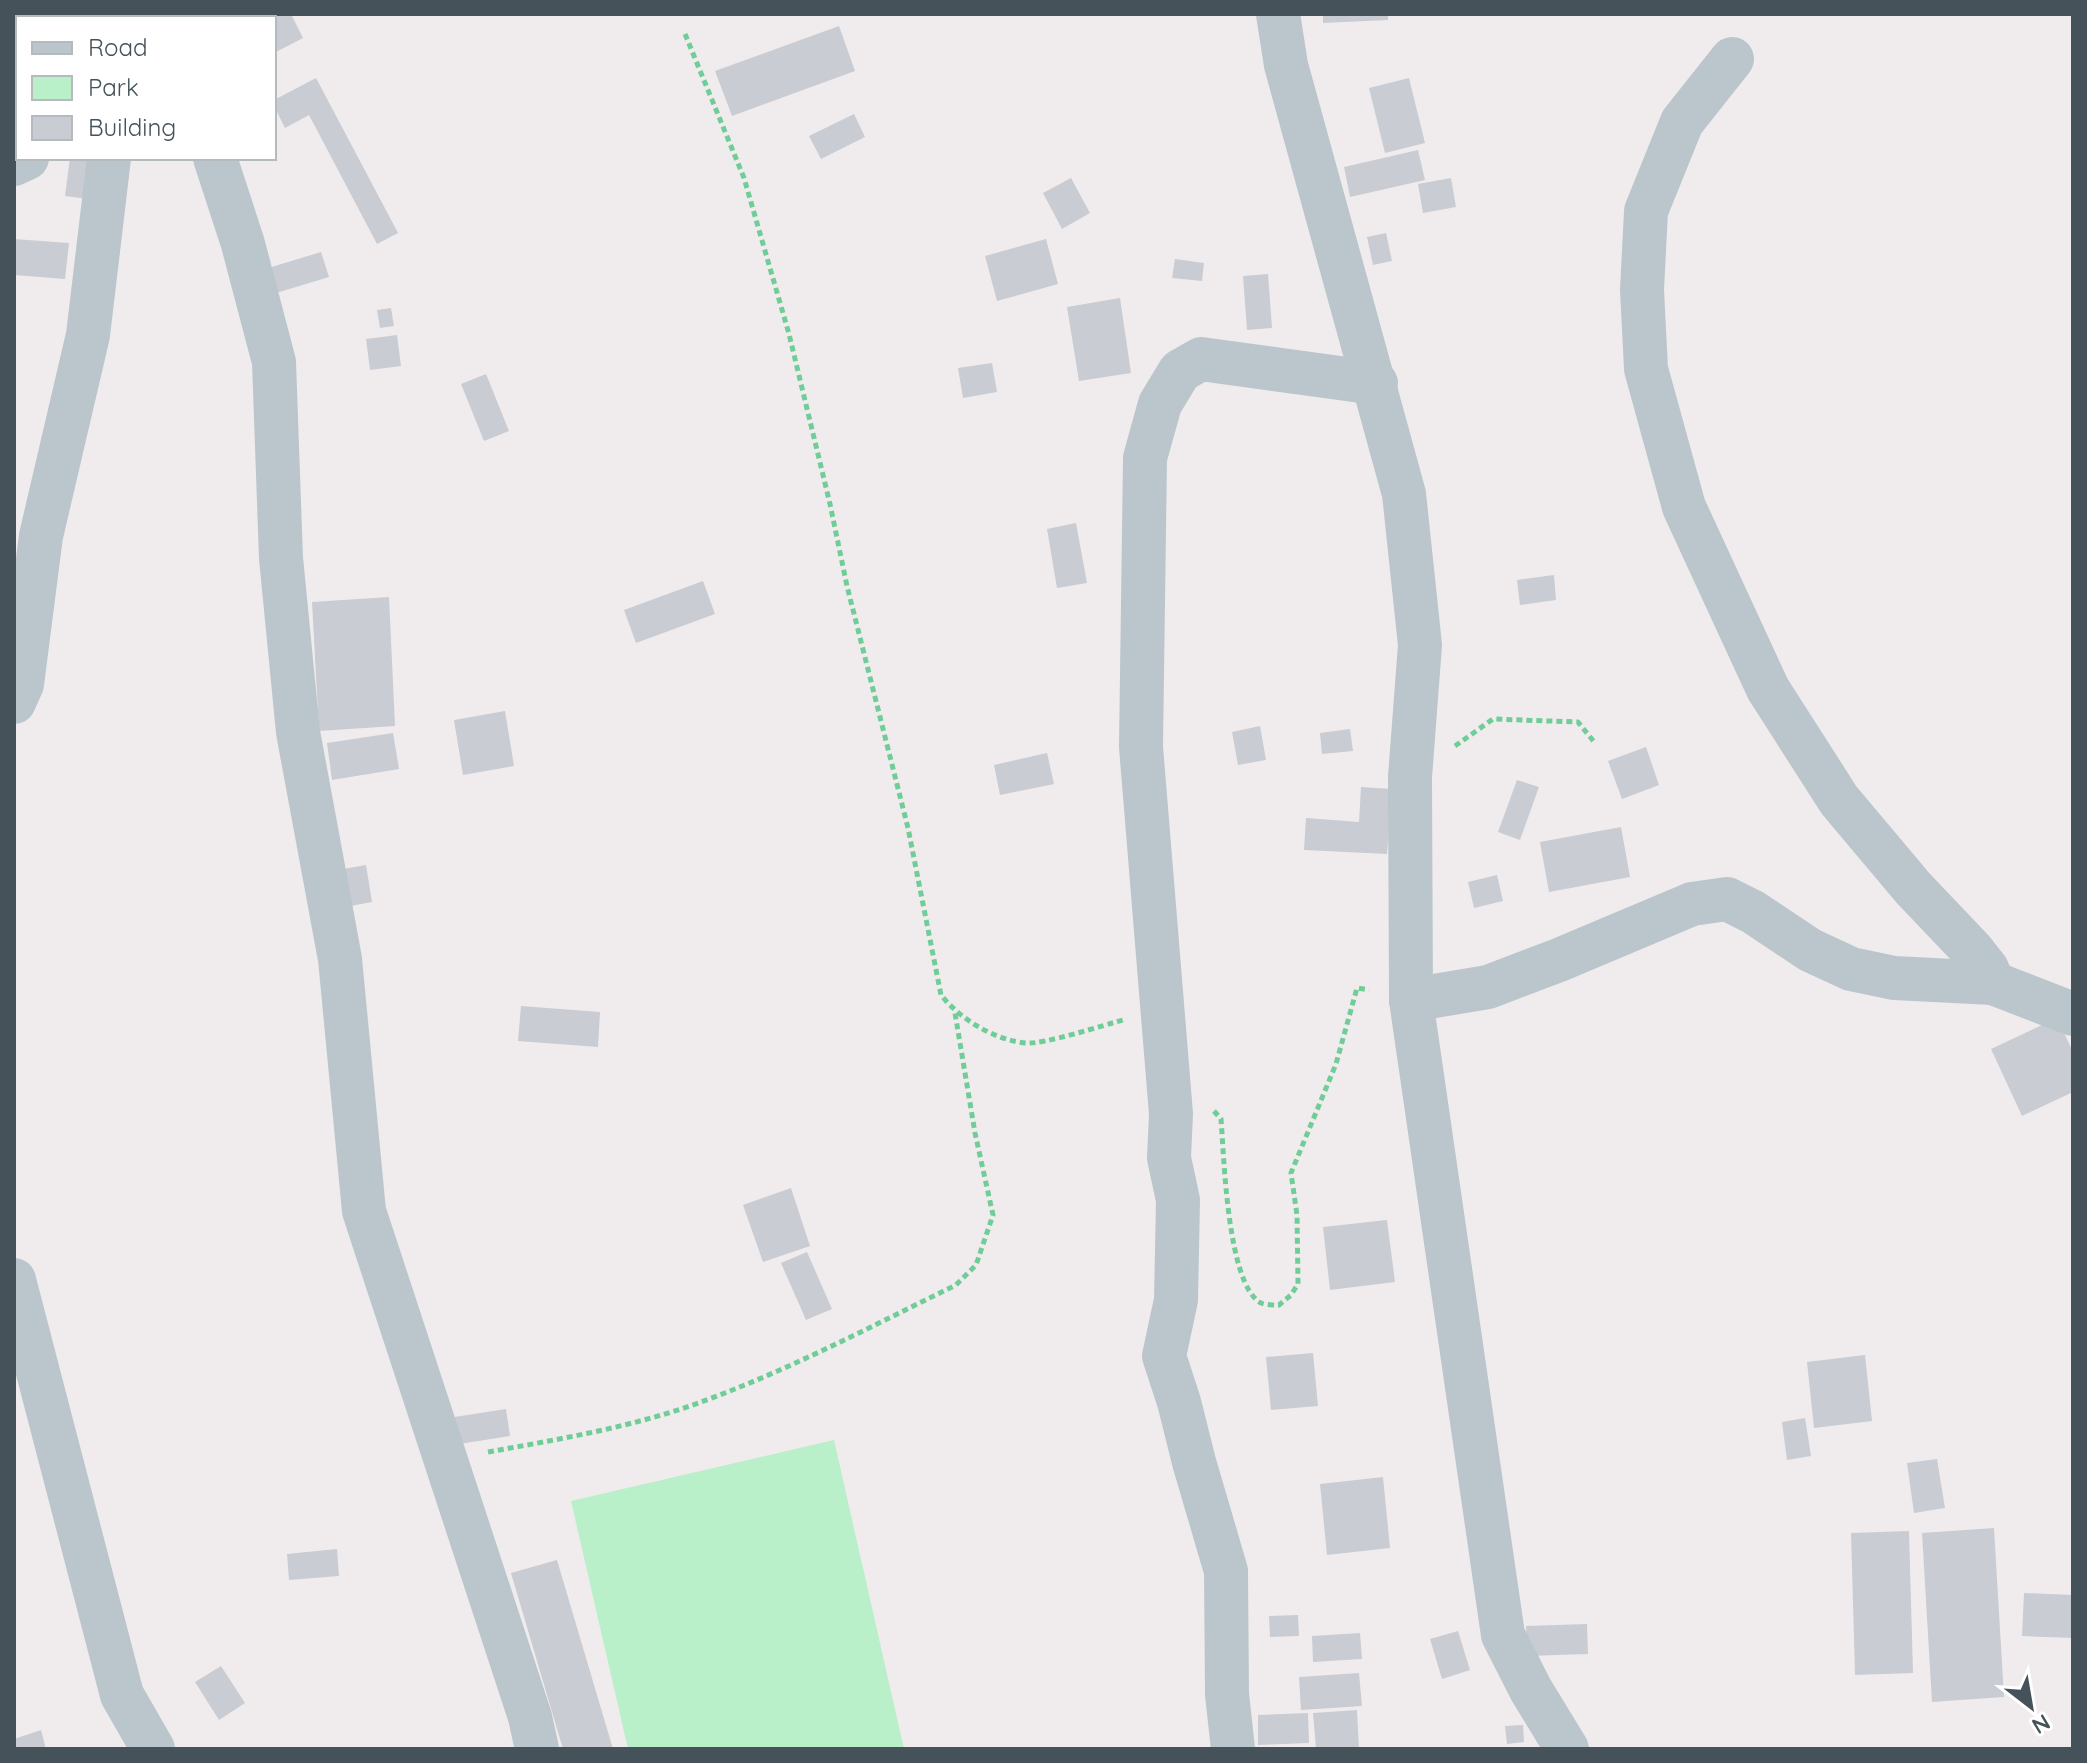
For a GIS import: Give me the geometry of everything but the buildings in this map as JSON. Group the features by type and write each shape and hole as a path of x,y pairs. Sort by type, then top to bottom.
{"street":[{"path":"1278,14 1286,65 1376,383 1404,494 1420,645 1410,777 1411,1000 1503,1635 1531,1690 1567,1749"},
{"path":"1732,59 1682,122 1646,211 1642,290 1646,369 1684,507 1768,689 1839,800 1913,888 1972,950 1987,969 1993,983"},
{"path":"14,702 22,684 41,536 88,335 109,160"},
{"path":"216,160 243,244 274,362 281,558 298,732 340,959 364,1211 530,1717 537,1749"},
{"path":"1233,1749 1227,1694 1226,1571 1164,1356 1176,1300 1178,1200 1169,1158 1171,1114 1141,747 1145,458 1160,404 1180,371 1201,359 1376,383"},
{"path":"1411,1000 1488,987 1692,904 1727,899 1753,912 1810,950 1851,969 1894,978 1993,983 2073,1014"},
{"path":"14,1280 122,1695 153,1749"}],"path":[{"path":"685,34 744,178 789,334 847,586 908,828 941,995 955,1012 998,1036 1028,1044 1163,1010"},
{"path":"1410,777 1440,782 1456,743 1493,719 1578,722 1595,743"},
{"path":"1171,1114 1201,1097 1221,1119 1228,1219 1239,1262 1256,1298 1263,1304 1279,1305 1298,1284 1297,1215 1291,1173 1336,1064 1357,988 1411,1000"},
{"path":"445,1460 621,1426 699,1403 785,1369 956,1285 976,1265 993,1215 975,1133 955,1012"}],"green space":[{"path":"834,1440 904,1749 628,1749 571,1501"}]}
